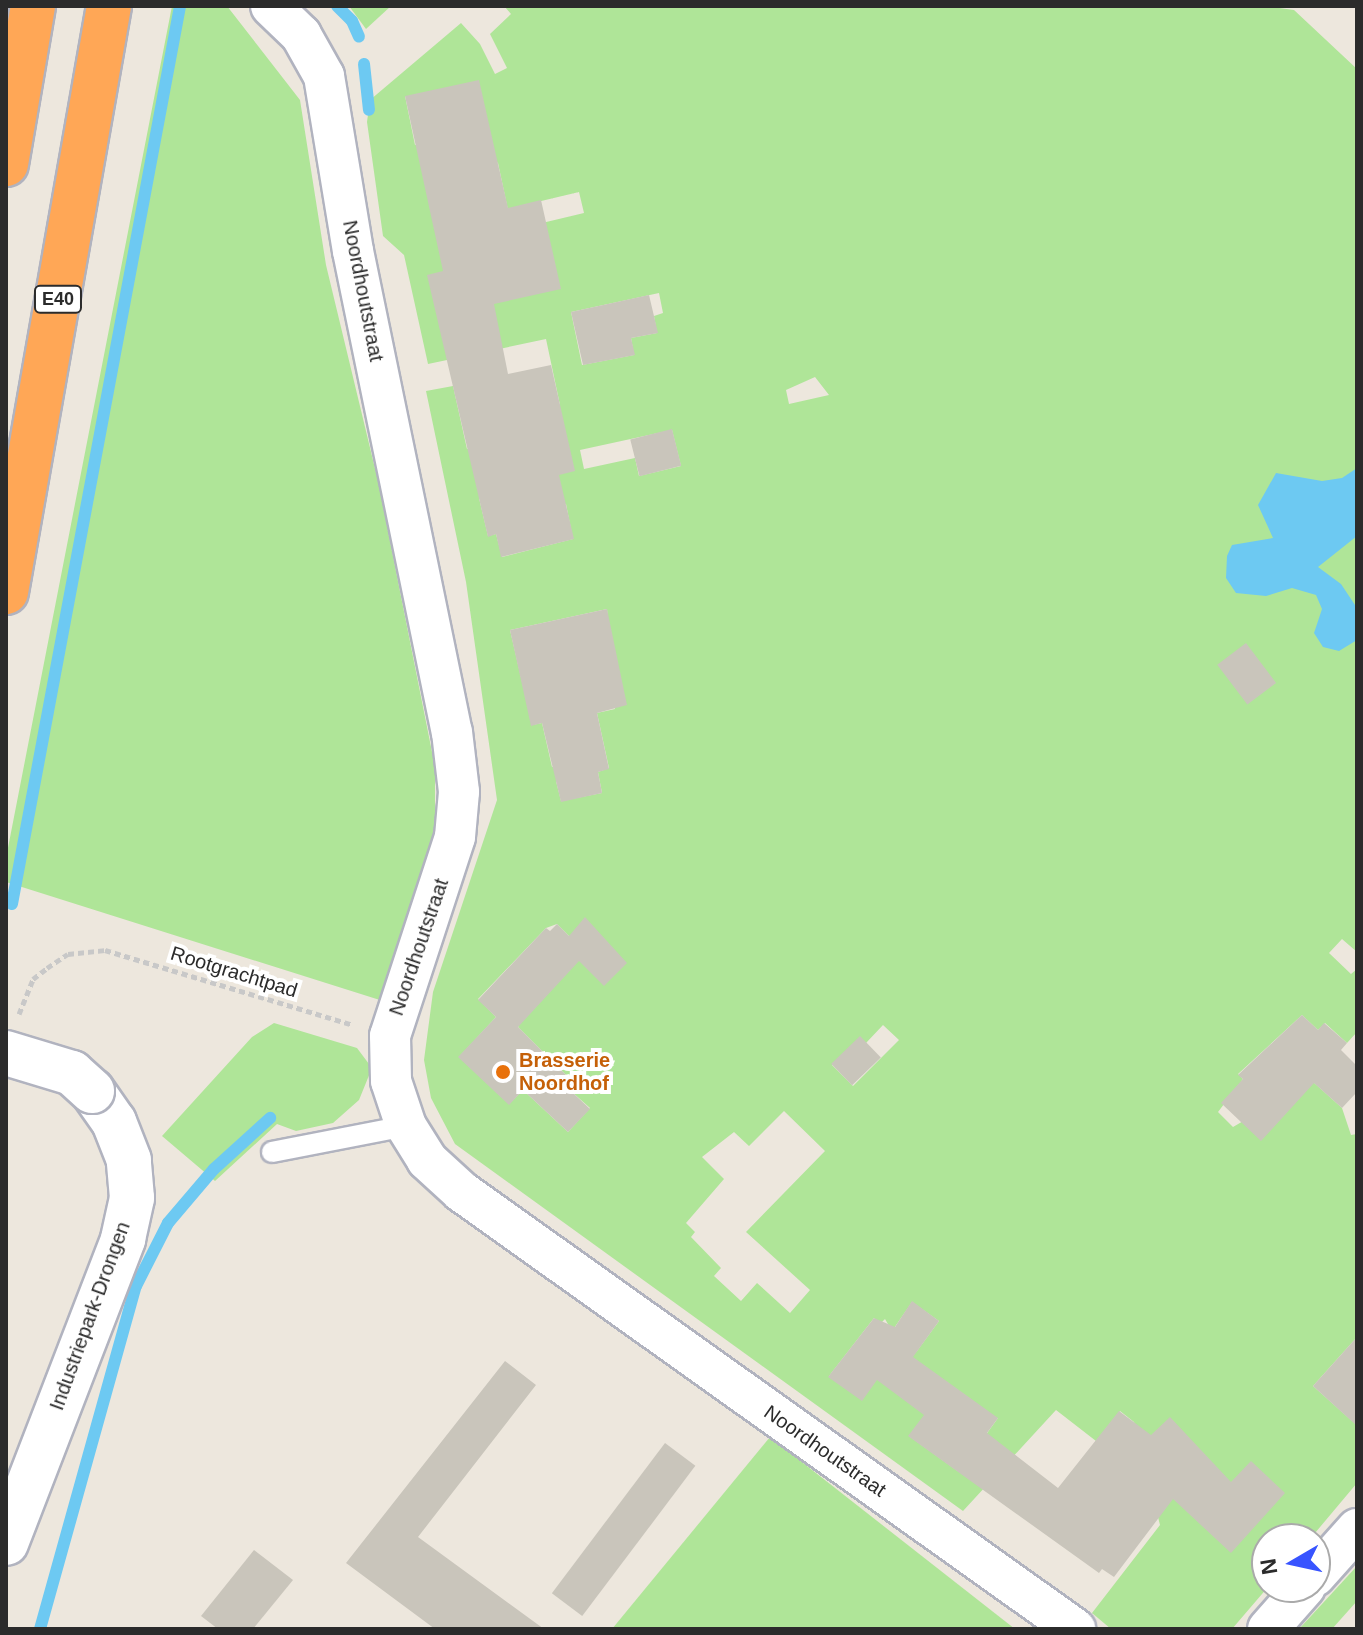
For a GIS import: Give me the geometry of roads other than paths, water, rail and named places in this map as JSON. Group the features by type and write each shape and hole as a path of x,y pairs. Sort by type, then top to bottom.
{"highway":[{"path":"6,164 33,6"},
{"name":"E40","path":"6,592 109,6"}],"street":[{"name":"Noordhoutstraat","path":"271,6 301,35 324,76 353,251 452,732 459,792 455,837 390,1036 391,1081 406,1126 427,1160 462,1192 1075,1629"},
{"name":"Industriepark-Drongen","path":"6,1053 72,1073 92,1091 114,1122 129,1160 132,1198 123,1239 6,1543"},
{"path":"1331,1558 1357,1529"},
{"path":"1268,1629 1291,1603"}],"lane":[{"path":"272,1152 406,1126"}],"water":[{"path":"1357,468 1357,536 1318,567 1341,584 1357,608 1357,640 1339,651 1323,647 1314,633 1322,609 1316,595 1292,588 1266,596 1236,593 1226,578 1227,556 1232,545 1273,538 1258,505 1276,473 1322,481 1342,478"}],"waterway":[{"path":"12,904 180,6"},
{"path":"337,6 352,21 359,37"},
{"path":"364,64 369,110"},
{"path":"40,1629 136,1286 168,1223 214,1169 270,1118"}],"place":[{"name":"Brasserie Noordhof","path":"503,1072"}]}
